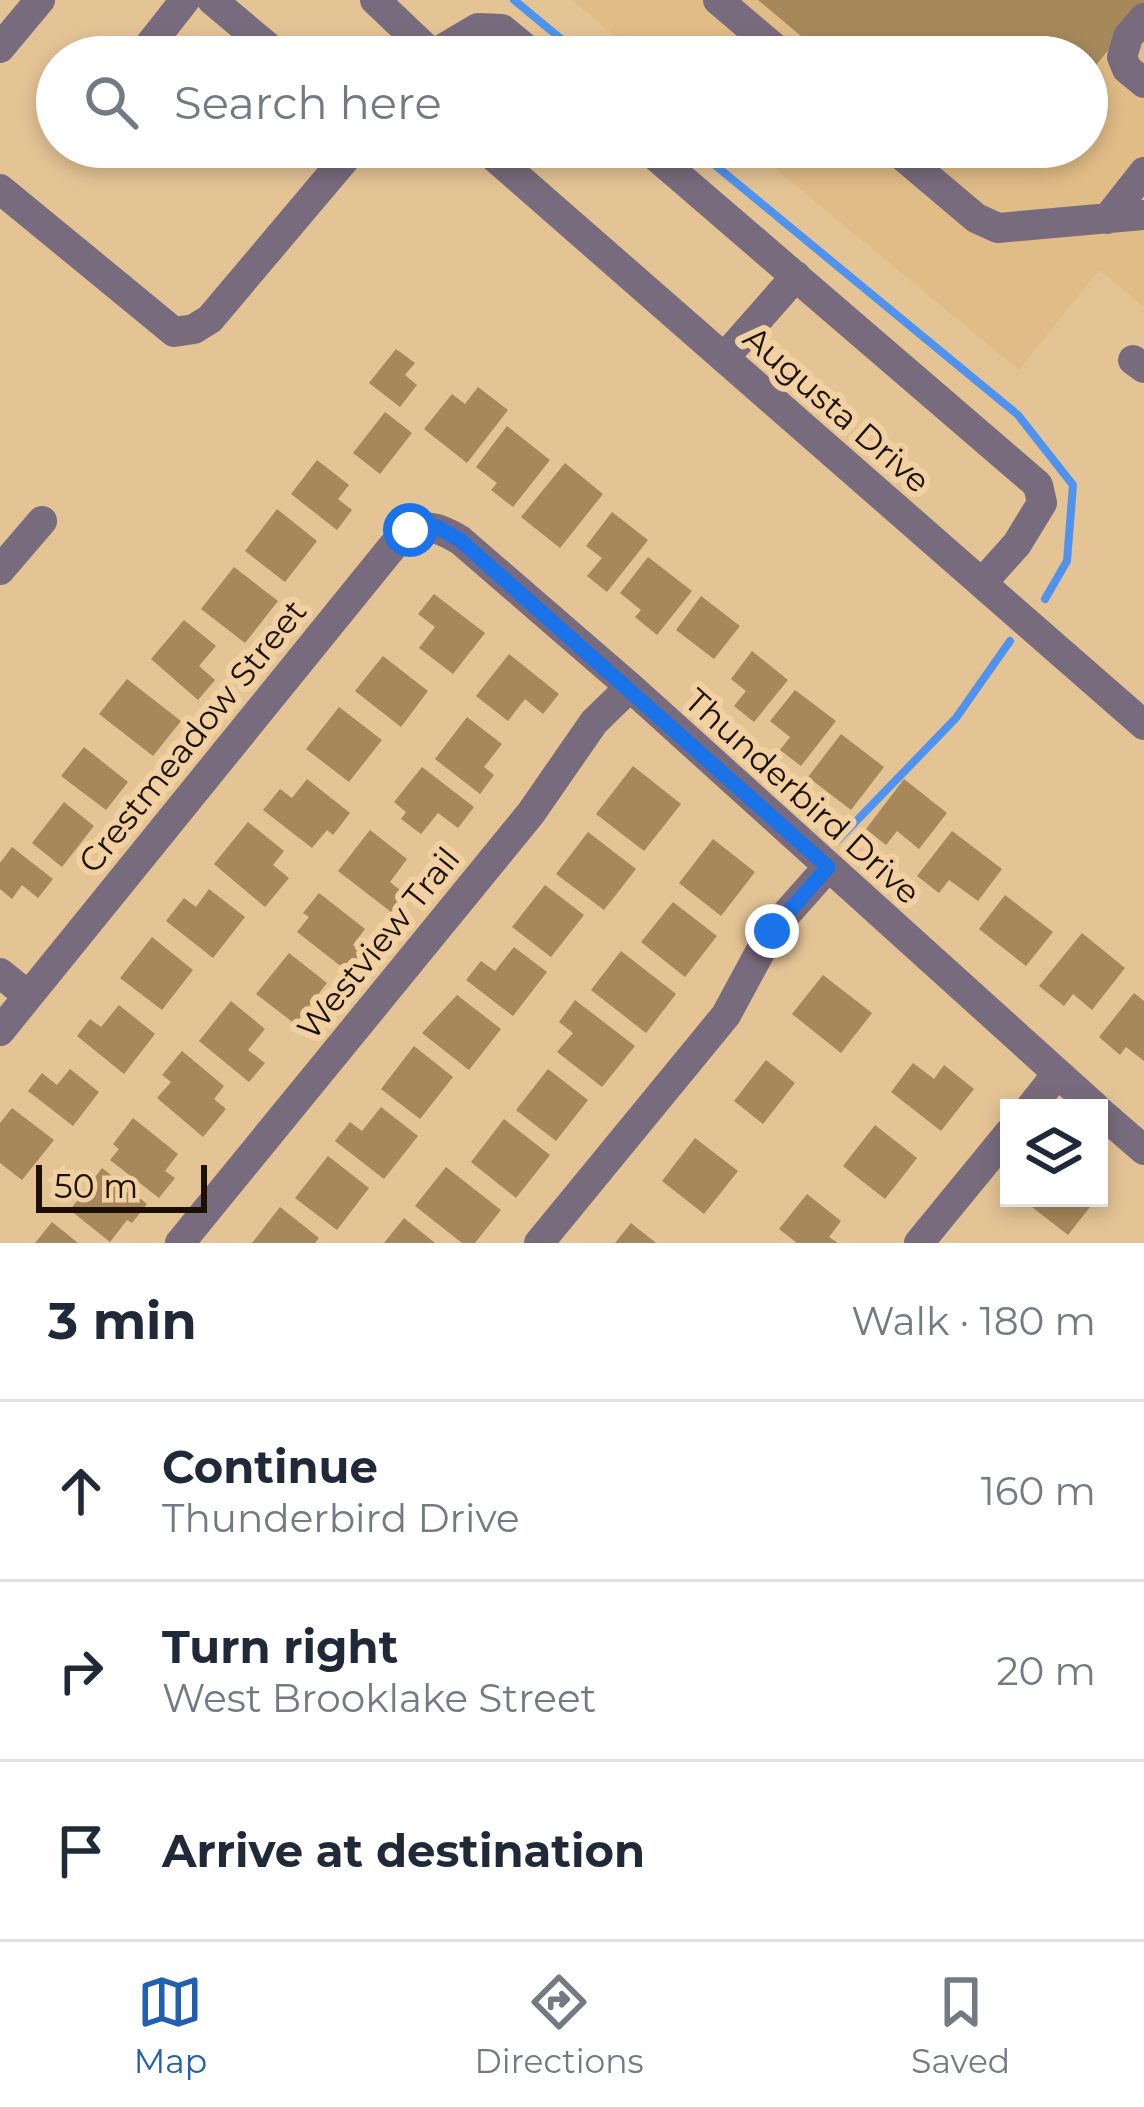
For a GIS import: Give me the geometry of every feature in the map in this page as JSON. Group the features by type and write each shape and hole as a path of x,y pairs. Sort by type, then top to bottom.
{"street":[{"path":"0,48 40,0"},
{"path":"157,36 185,0"},
{"path":"212,0 255,36"},
{"path":"375,0 412,36"},
{"path":"718,0 760,36"},
{"path":"1144,18 1122,57 1127,69 1144,83"},
{"path":"464,36 478,28 502,29 510,36"},
{"path":"0,189 174,332 210,320 337,168"},
{"name":"Augusta Drive","path":"507,168 1140,715"},
{"path":"670,168 1038,485 1042,503 1017,544 982,583"},
{"path":"917,168 976,218 998,228 1144,215"},
{"path":"1107,218 1144,172"},
{"path":"724,358 796,275"},
{"path":"0,570 42,521"},
{"name":"Crestmeadow Street","path":"0,1031 393,546 410,530 437,527 460,540"},
{"name":"Thunderbird Drive","path":"460,540 630,687 1086,1099"},
{"name":"Westview Trail","path":"179,1243 531,813 594,722 630,687"},
{"path":"539,1243 726,1015 772,931 828,867"},
{"path":"0,973 27,995"},
{"path":"1037,1099 1058,1074"},
{"name":"Thunderbird Drive","path":"1108,1119 1144,1150"},
{"path":"919,1243 1000,1144"}],"shaded area":[{"path":"572,0 1144,0 1144,307 1099,270 1019,370 774,168 1108,168 1108,36 615,36"}],"building":[{"path":"758,0 1144,0 1144,7 1108,51 1108,36 801,36"},
{"path":"396,349 415,363 405,375 417,385 400,407 369,383"},
{"path":"478,387 508,410 467,463 424,429 452,394 465,404"},
{"path":"385,412 412,433 380,474 353,453"},
{"path":"507,426 550,460 513,507 491,490 497,483 476,467"},
{"path":"317,460 349,485 338,499 352,510 337,530 291,494"},
{"path":"565,463 603,494 560,548 521,517"},
{"path":"277,509 317,541 285,582 245,551"},
{"path":"612,512 648,540 607,592 587,576 602,558 586,546"},
{"path":"648,557 692,591 657,635 635,617 641,610 620,593"},
{"path":"234,567 278,601 245,643 201,609"},
{"path":"434,594 485,633 453,674 419,648 435,627 418,614"},
{"path":"701,596 740,626 714,659 676,630"},
{"path":"184,620 216,646 199,666 215,680 198,700 151,659"},
{"path":"752,651 788,680 754,722 734,706 746,691 731,679"},
{"path":"509,654 559,694 543,714 525,699 508,721 476,696"},
{"path":"383,656 428,691 401,727 355,691"},
{"path":"127,679 181,721 153,756 99,714"},
{"path":"795,690 836,721 801,766 780,750 790,737 770,721"},
{"path":"339,707 382,740 349,782 306,749"},
{"path":"467,717 502,744 484,767 494,775 480,794 435,759"},
{"path":"841,734 884,767 851,810 808,777"},
{"path":"84,747 128,782 106,810 61,776"},
{"path":"633,766 681,804 644,851 596,814"},
{"path":"422,767 474,807 458,828 438,813 421,834 401,819 406,812 394,802"},
{"path":"307,779 350,813 333,835 327,830 312,848 263,810 280,789 292,798"},
{"path":"904,779 947,813 919,849 897,831 886,845 866,829"},
{"path":"64,802 94,826 62,867 32,843"},
{"path":"248,822 284,851 273,865 289,878 265,907 214,864"},
{"path":"370,830 407,859 390,882 405,894 391,912 338,871"},
{"path":"952,831 1002,869 978,901 949,880 939,893 917,876"},
{"path":"588,832 636,869 604,910 556,874"},
{"path":"713,839 755,872 721,916 679,883"},
{"path":"12,847 53,879 38,898 22,885 12,899 0,889 0,863"},
{"path":"545,885 584,915 551,957 512,927"},
{"path":"209,889 245,917 213,958 166,921 184,898 196,907"},
{"path":"319,893 365,929 353,945 362,952 347,971 297,932 309,917 303,913"},
{"path":"1005,895 1053,932 1026,966 979,929"},
{"path":"673,902 717,936 685,977 641,942"},
{"path":"1082,933 1125,968 1092,1010 1073,994 1064,1006 1039,986"},
{"path":"152,937 193,970 162,1010 120,978"},
{"path":"514,947 547,972 513,1016 466,980 481,961 495,971"},
{"path":"621,951 676,994 646,1033 591,990"},
{"path":"289,953 327,983 295,1024 256,994"},
{"path":"823,975 872,1013 841,1053 792,1014"},
{"path":"1134,993 1144,1001 1144,1061 1126,1047 1120,1055 1099,1037"},
{"path":"457,995 501,1029 469,1070 422,1033"},
{"path":"575,1000 635,1046 602,1087 557,1052 573,1033 559,1022"},
{"path":"231,1001 265,1029 248,1050 265,1063 249,1082 199,1041"},
{"path":"119,1005 155,1034 124,1074 77,1036 90,1019 101,1027"},
{"path":"414,1046 453,1077 420,1119 381,1089"},
{"path":"182,1051 224,1086 214,1099 226,1109 203,1137 157,1098 171,1082 162,1075"},
{"path":"766,1060 795,1083 763,1124 734,1101"},
{"path":"913,1063 934,1079 944,1065 974,1089 941,1131 891,1092"},
{"path":"70,1069 99,1092 73,1126 28,1091 42,1073 57,1085"},
{"path":"548,1069 588,1100 556,1141 516,1110"},
{"path":"381,1107 418,1136 384,1179 335,1141 350,1122 362,1131"},
{"path":"12,1108 54,1140 22,1180 0,1163 0,1123"},
{"path":"133,1118 178,1154 165,1171 175,1178 159,1198 110,1160 119,1149 113,1144"},
{"path":"504,1119 550,1155 516,1198 471,1162"},
{"path":"875,1125 917,1158 885,1199 843,1166"},
{"path":"695,1138 738,1171 704,1214 662,1181"},
{"path":"328,1156 369,1188 337,1230 295,1198"},
{"path":"446,1167 501,1210 475,1243 462,1243 415,1206"},
{"path":"102,1168 147,1204 110,1242 70,1210"},
{"path":"807,1194 841,1221 829,1237 838,1243 797,1243 779,1229"},
{"path":"280,1207 319,1238 315,1243 252,1243"},
{"path":"1032,1207 1090,1207 1068,1235"},
{"path":"404,1218 435,1243 384,1243"},
{"path":"52,1222 78,1243 35,1243"},
{"path":"631,1223 656,1243 615,1243"}],"waterway":[{"path":"514,0 558,36"},
{"path":"718,168 1018,415 1073,485 1067,561 1045,599"},
{"path":"837,841 956,718 1010,641"}],"route":[{"path":"410,530 437,527 460,540 828,867 772,931"}]}
